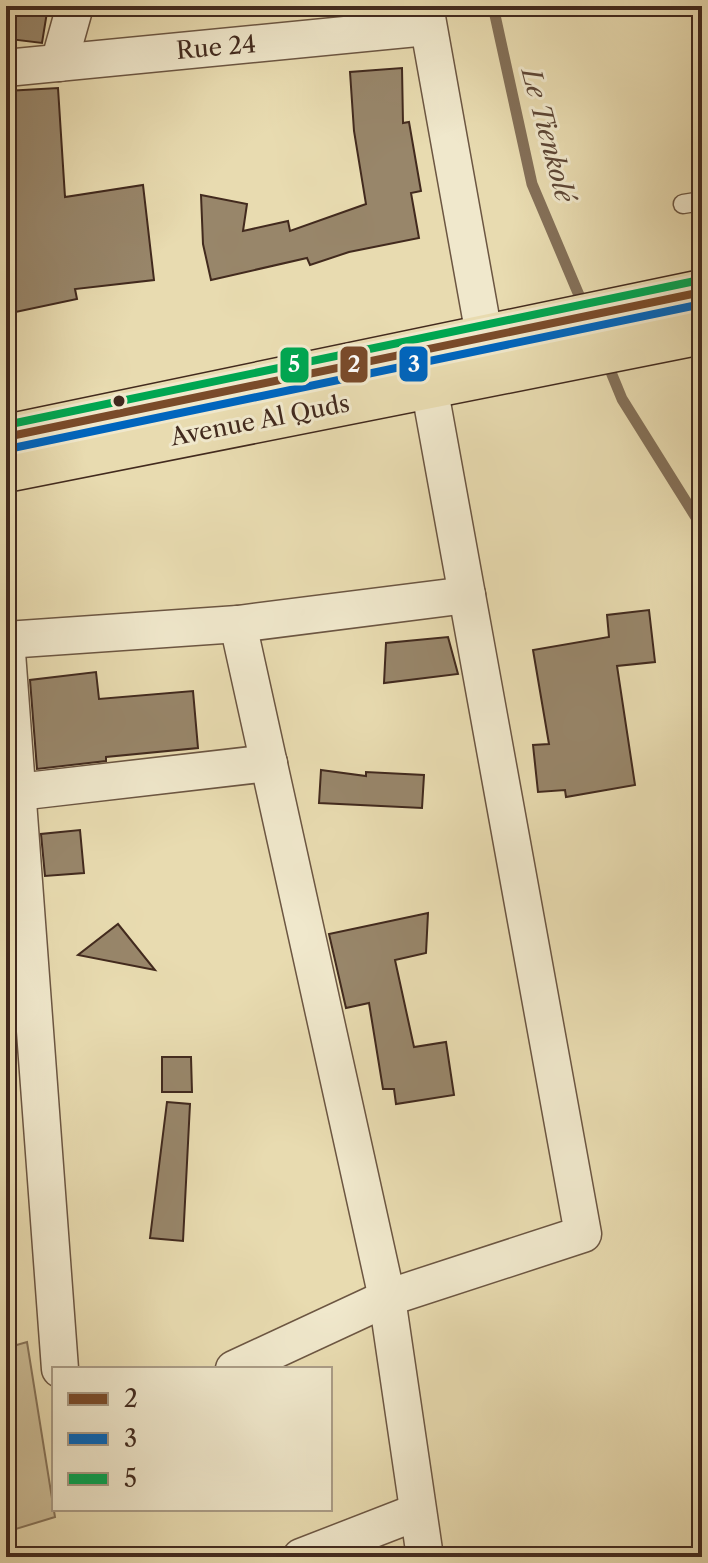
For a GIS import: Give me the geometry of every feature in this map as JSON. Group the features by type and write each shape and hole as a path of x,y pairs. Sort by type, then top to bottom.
{"main road":[{"name":"Avenue Al Quds","path":"6,470 429,386 702,292"},
{"name":"Avenue Al Quds","path":"6,437 484,335 550,342 702,332"}],"street":[{"path":"59,63 75,6"},
{"path":"426,17 484,335"},
{"name":"Rue 24","path":"6,68 426,17"},
{"path":"238,1367 387,1298 583,1234 429,386"},
{"path":"60,1367 6,640 238,624 467,595"},
{"path":"238,624 387,1298 425,1557"},
{"path":"18,792 269,763"},
{"path":"301,1557 417,1512"}],"lane":[{"path":"683,204 702,201"}],"shaded area":[{"path":"27,1342 55,1517 6,1532 6,1348"}],"building":[{"path":"15,6 48,6 42,43 9,39"},
{"path":"402,68 403,123 409,122 421,191 411,193 419,238 349,252 310,265 307,258 211,280 203,244 201,195 247,204 243,231 288,221 290,231 366,204 354,131 350,72"},
{"path":"58,88 65,197 143,185 154,280 75,289 77,299 6,314 6,200 12,199 6,91"},
{"path":"649,610 655,662 617,666 635,785 566,797 565,790 538,792 533,745 549,744 533,650 609,637 607,615"},
{"path":"448,637 458,674 384,683 386,643"},
{"path":"96,672 99,699 193,691 198,748 106,757 106,761 37,769 30,680"},
{"path":"321,770 366,776 366,772 424,775 422,808 319,803"},
{"path":"80,830 84,873 45,876 41,834"},
{"path":"428,913 426,953 395,960 414,1047 446,1042 454,1095 396,1104 394,1089 383,1089 369,1003 346,1008 329,934"},
{"path":"118,924 155,970 78,955"},
{"path":"162,1057 191,1057 192,1092 162,1092"},
{"path":"167,1102 190,1104 183,1241 150,1238"}],"waterway":[{"name":"Le Tienkolé","path":"493,6 532,184 584,307"},
{"name":"Le Tienkolé","path":"606,360 622,399 702,527"}],"transit line":[{"name":"5","path":"6,425 700,280"},
{"name":"2","path":"6,437 702,292"},
{"name":"3","path":"8,449 702,304"}]}
